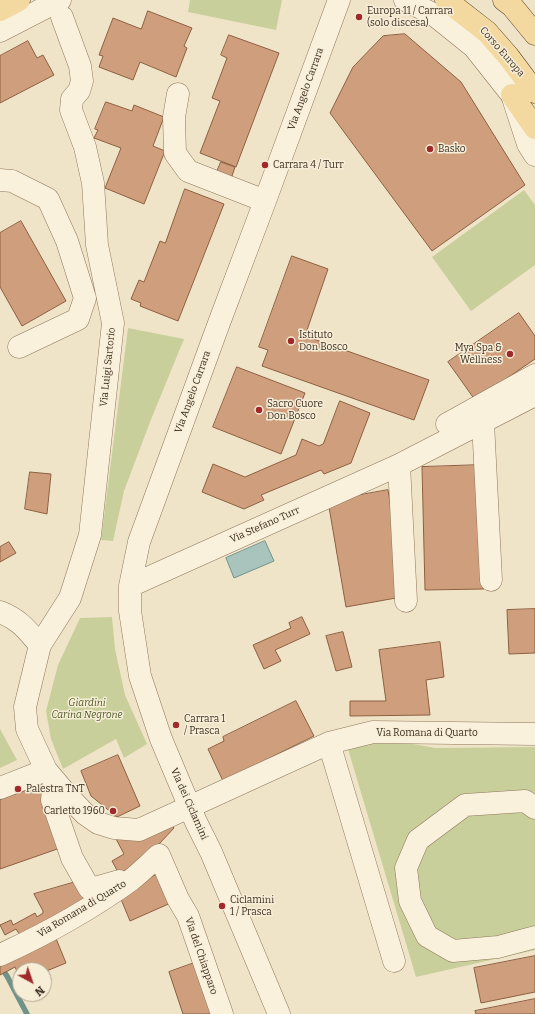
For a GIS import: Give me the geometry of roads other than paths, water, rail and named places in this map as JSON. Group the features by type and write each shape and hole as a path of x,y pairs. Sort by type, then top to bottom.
{"main road":[{"path":"0,10 19,0"},
{"path":"504,0 512,6 535,34"},
{"name":"Corso Europa","path":"439,7 487,32 508,56 535,92"},
{"path":"512,95 535,128"}],"street":[{"name":"Via Angelo Carrara","path":"130,586 139,542 339,0"},
{"path":"405,0 439,7 474,47 512,95 528,144 535,155"},
{"path":"0,31 61,8"},
{"name":"Via Luigi Sartorio","path":"50,775 27,729 25,707 40,645 70,598 90,535 113,323 96,245 93,183 85,147 71,110 72,99 78,91 82,81 80,66 61,8"},
{"path":"178,94 174,117 174,153 188,171 265,201"},
{"path":"0,180 12,181 48,199 67,241 85,298 78,319 19,347"},
{"path":"445,425 535,375"},
{"name":"Via Stefano Turr","path":"130,586 399,465 535,395"},
{"path":"483,422 491,580"},
{"path":"399,465 406,600"},
{"name":"Via dei Ciclamini","path":"130,586 130,611 140,676 161,739 211,852 279,1014"},
{"path":"0,612 13,618 24,626 40,645"},
{"name":"Via Romana di Quarto","path":"50,775 85,814 98,822 114,828 139,830 329,743 373,732 535,734"},
{"path":"329,743 394,961"},
{"path":"0,788 50,775 52,800 72,858 89,888 132,879"},
{"path":"535,808 525,801 464,805 418,840 406,868 410,901 427,936 453,951 498,947 535,937"},
{"name":"Via Romana di Quarto","path":"8,951 65,922 132,879 159,855"},
{"name":"Via del Chiapparo","path":"159,855 178,899 188,916 222,1014"}],"water":[{"path":"265,541 274,561 234,578 226,558"}],"waterway":[{"path":"1,967 27,1014"}],"place":[{"name":"Europa 11 / Carrara (solo discesa)","path":"359,17"},
{"name":"Basko","path":"430,149"},
{"name":"Carrara 4 / Turr","path":"265,165"},
{"name":"Istituto Don Bosco","path":"291,341"},
{"name":"Mya Spa & Wellness","path":"510,354"},
{"name":"Sacro Cuore Don Bosco","path":"259,410"},
{"name":"Carrara 1 / Prasca","path":"176,725"},
{"name":"Palestra TNT","path":"18,789"},
{"name":"Carletto 1960","path":"113,811"},
{"name":"Ciclamini 1 / Prasca","path":"222,906"}],"park label":[{"name":"Giardini Carina Negrone","path":"87,708"}]}
